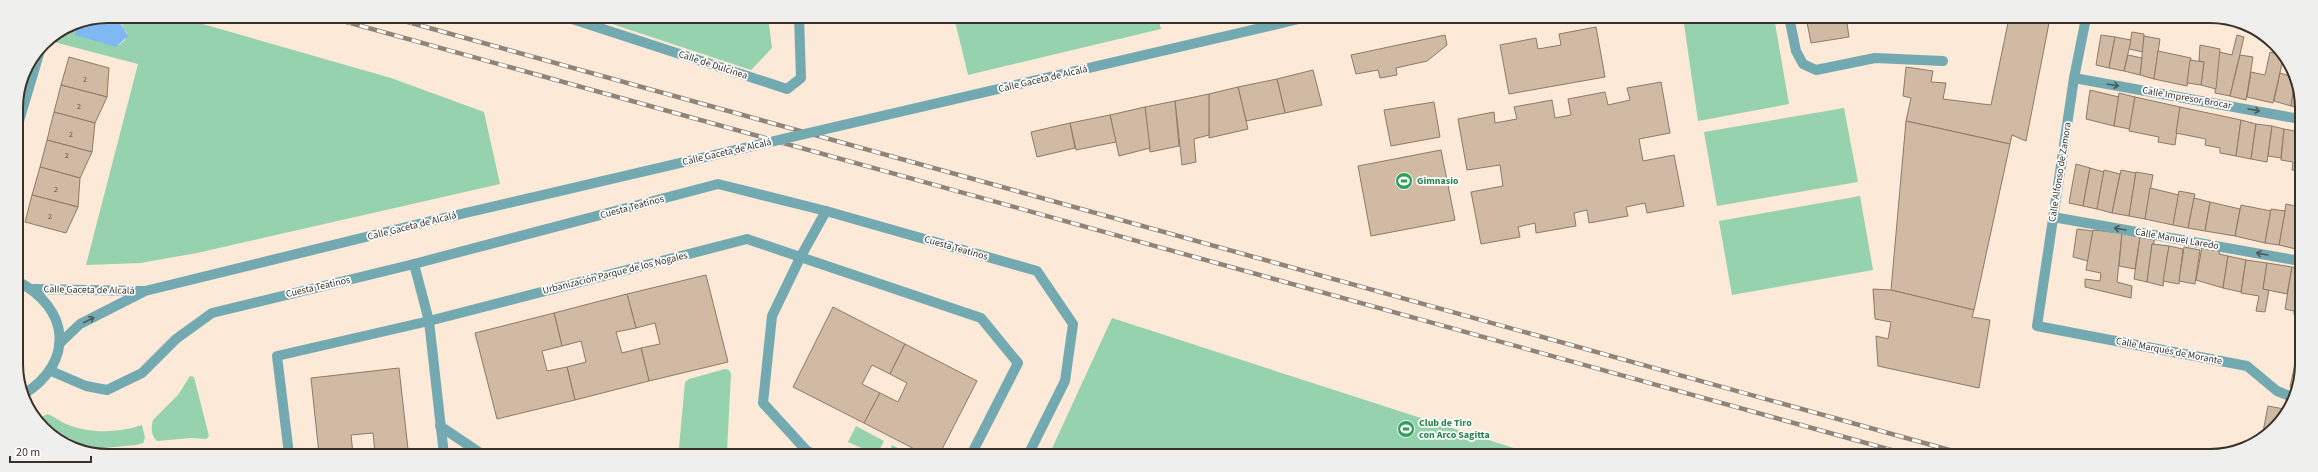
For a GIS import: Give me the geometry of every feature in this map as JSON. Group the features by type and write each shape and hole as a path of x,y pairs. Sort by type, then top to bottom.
{"street":[{"name":"Calle de Dulcinea","path":"584,23 787,89 801,78 799,23"},
{"name":"Calle Gaceta de Alcalá","path":"59,344 80,324 145,291 435,220 1286,23"},
{"path":"1790,23 1796,51 1803,64 1816,70 1875,58 1943,61"},
{"name":"Calle Alfonso de Zamora","path":"2037,326 2074,78 2085,23"},
{"path":"23,107 36,62"},
{"name":"Calle Impresor Brocar","path":"2074,78 2295,118"},
{"name":"Cuesta Teatinos","path":"51,370 86,386 107,390 142,374 176,339 212,313 414,264 718,184 826,211 1038,271 1073,324 1065,381 1031,449"},
{"path":"805,449 763,403 772,316 800,258 826,211"},
{"name":"Calle Manuel Laredo","path":"2053,217 2295,260"},
{"name":"Urbanización Parque de los Nogales","path":"288,449 277,356 429,321 747,239 981,318 1018,362 974,449"},
{"path":"414,264 429,321 443,449"},
{"path":"23,284 34,289 48,304 57,323 59,344 51,370 39,385 28,391"},
{"name":"Calle Gaceta de Alcalá","path":"34,289 145,291"},
{"name":"Calle Marqués de Morante","path":"2037,326 2247,366 2277,391 2289,395"},
{"path":"440,426 474,449"}],"green space":[{"path":"121,23 199,23 391,78 484,112 500,184 197,253 140,263 86,265 138,64 54,42 77,29 76,35 119,45 125,40 127,33"},
{"path":"609,23 769,23 772,48 751,70"},
{"path":"955,23 1160,23 1161,29 968,75"},
{"path":"1684,23 1775,23 1789,104 1698,121"},
{"path":"1844,108 1858,182 1717,206 1704,132"},
{"path":"1860,196 1873,270 1732,295 1719,221"},
{"path":"1112,318 1516,449 1052,449"},
{"path":"725,369 729,370 731,374 727,449 679,448 685,382 689,379"},
{"path":"190,376 194,377 209,436 206,439 191,438 157,441 152,431 153,420 178,395"},
{"path":"47,414 66,424 85,430 94,431 123,430 142,425 145,438 143,443 136,445 101,448 86,446 61,435 42,417"},
{"path":"856,426 884,441 880,449 864,449 848,442"},
{"path":"892,445 900,449 890,449"}],"water":[{"path":"120,23 128,36 116,47 75,35 77,29 97,24"}],"building":[{"path":"1807,23 1847,23 1849,37 1811,43"},
{"path":"2008,23 2049,23 2026,141 2012,135 2010,144 1906,121 1911,98 1903,96 1906,67 1933,71 1931,82 1946,83 1943,99 1991,105"},
{"path":"1596,27 1605,77 1509,94 1500,45 1536,38 1538,49 1561,45 1559,34"},
{"path":"2132,32 2144,34 2143,52 2129,49"},
{"path":"1445,35 1447,45 1427,61 1396,68 1397,75 1380,78 1378,70 1356,74 1351,55"},
{"path":"2101,35 2115,37 2109,68 2096,65"},
{"path":"2237,35 2244,37 2230,96 2215,93 2219,52 2232,55"},
{"path":"2144,36 2160,39 2154,79 2140,75"},
{"path":"2115,37 2131,40 2124,71 2109,68"},
{"path":"2200,45 2220,49 2216,89 2201,85 2204,62 2199,61"},
{"path":"2158,51 2191,58 2187,86 2154,79"},
{"path":"2270,52 2275,54 2282,63 2273,103 2247,97 2251,72 2265,75"},
{"path":"2128,55 2142,58 2140,75 2124,71"},
{"path":"2240,55 2253,57 2246,100 2230,96"},
{"path":"69,57 109,68 107,97 61,85"},
{"path":"2190,60 2204,62 2201,85 2187,83"},
{"path":"1313,70 1322,105 1285,113 1277,79"},
{"path":"2280,73 2289,76 2293,93 2291,106 2274,101"},
{"path":"1277,79 1285,113 1246,121 1238,87"},
{"path":"1661,82 1670,133 1639,139 1643,161 1674,155 1684,206 1647,213 1645,203 1626,207 1628,216 1589,223 1587,210 1574,213 1576,226 1536,233 1535,223 1518,227 1520,237 1481,244 1471,192 1503,186 1500,165 1467,170 1458,119 1494,112 1495,123 1517,119 1514,107 1552,100 1555,118 1571,115 1568,99 1605,92 1608,105 1630,100 1627,88"},
{"path":"61,85 107,97 95,123 54,112"},
{"path":"1238,87 1248,129 1209,138 1209,94"},
{"path":"2090,90 2119,97 2114,126 2086,119"},
{"path":"2119,93 2135,97 2130,129 2114,126"},
{"path":"2293,93 2295,107 2291,106"},
{"path":"1209,94 1209,135 1194,139 1196,162 1182,165 1175,101"},
{"path":"2135,97 2180,107 2175,145 2158,142 2159,137 2129,131"},
{"path":"1175,101 1179,146 1150,152 1145,107"},
{"path":"1434,102 1440,137 1391,146 1384,110"},
{"path":"1145,107 1150,148 1119,156 1110,115"},
{"path":"2180,107 2241,120 2236,156 2220,153 2220,148 2205,145 2206,139 2176,133"},
{"path":"54,112 95,123 92,152 47,140"},
{"path":"1110,115 1116,142 1076,150 1070,123"},
{"path":"2241,120 2256,124 2251,159 2236,156"},
{"path":"1906,121 2010,144 1974,310 1891,290"},
{"path":"1070,123 1075,148 1037,157 1031,132"},
{"path":"2256,124 2272,126 2267,162 2251,159"},
{"path":"2272,126 2284,129 2281,158 2268,156"},
{"path":"2284,129 2295,131 2295,170 2292,170 2293,162 2281,160"},
{"path":"47,140 92,152 80,178 40,167"},
{"name":"Gimnasio","path":"1441,150 1455,220 1371,236 1358,166"},
{"path":"2076,164 2090,168 2083,206 2069,203"},
{"path":"40,167 80,178 78,207 32,195"},
{"path":"2090,168 2104,172 2097,209 2083,206"},
{"path":"2104,170 2120,174 2112,213 2097,209"},
{"path":"2121,170 2136,173 2129,216 2112,213"},
{"path":"2136,172 2153,175 2145,219 2129,216"},
{"path":"2150,188 2179,195 2173,225 2145,219"},
{"path":"2179,191 2195,194 2188,228 2173,225"},
{"path":"32,195 78,207 66,233 25,222"},
{"path":"2194,198 2210,202 2205,231 2188,228"},
{"path":"2210,202 2240,209 2235,236 2205,231"},
{"path":"2286,204 2295,206 2295,249 2279,245"},
{"path":"2241,205 2271,211 2265,243 2235,236"},
{"path":"2271,209 2285,211 2279,245 2265,243"},
{"path":"2077,229 2093,231 2088,261 2073,257"},
{"path":"2093,230 2122,233 2117,282 2132,286 2131,298 2085,287 2085,279 2100,281 2101,273 2086,270"},
{"path":"2122,233 2140,237 2135,269 2119,266"},
{"path":"2140,237 2154,240 2154,244 2152,244 2147,282 2134,279"},
{"path":"2152,244 2169,246 2163,286 2147,282"},
{"path":"2169,246 2183,249 2179,284 2163,281"},
{"path":"2184,247 2200,250 2195,284 2179,281"},
{"path":"2202,247 2220,250 2219,254 2228,256 2223,288 2196,280"},
{"path":"2228,256 2246,260 2241,292 2223,288"},
{"path":"2246,260 2267,263 2263,289 2269,290 2265,312 2256,311 2259,296 2241,293"},
{"path":"2267,263 2292,267 2287,294 2263,289"},
{"path":"2292,267 2295,268 2295,315 2294,311 2285,309"},
{"path":"706,275 728,362 649,381 641,348 660,344 655,323 636,328 627,294"},
{"path":"1873,289 1891,290 1974,310 1972,317 1990,320 1979,388 1878,366 1876,336 1888,339 1891,322 1875,319"},
{"path":"627,294 636,328 616,332 622,353 641,348 649,381 575,400 567,367 586,362 581,341 562,346 554,313"},
{"path":"833,307 905,344 890,374 872,365 862,384 880,393 864,423 793,387"},
{"path":"554,313 562,346 542,351 547,371 567,367 575,400 497,419 475,333"},
{"path":"905,344 977,381 942,449 914,449 864,423 880,393 898,402 907,383 890,374"},
{"path":"2295,364 2292,386 2290,387"},
{"path":"399,368 408,449 375,449 373,433 351,435 352,449 318,449 311,378"},
{"path":"2268,406 2282,409 2274,420 2263,430"}],"railway":[{"path":"350,23 1888,449"},
{"path":"411,23 1946,449"}],"place":[{"name":"Gimnasio","path":"1404,181"},
{"name":"Club de Tiro con Arco Sagitta","path":"1406,429"}]}
